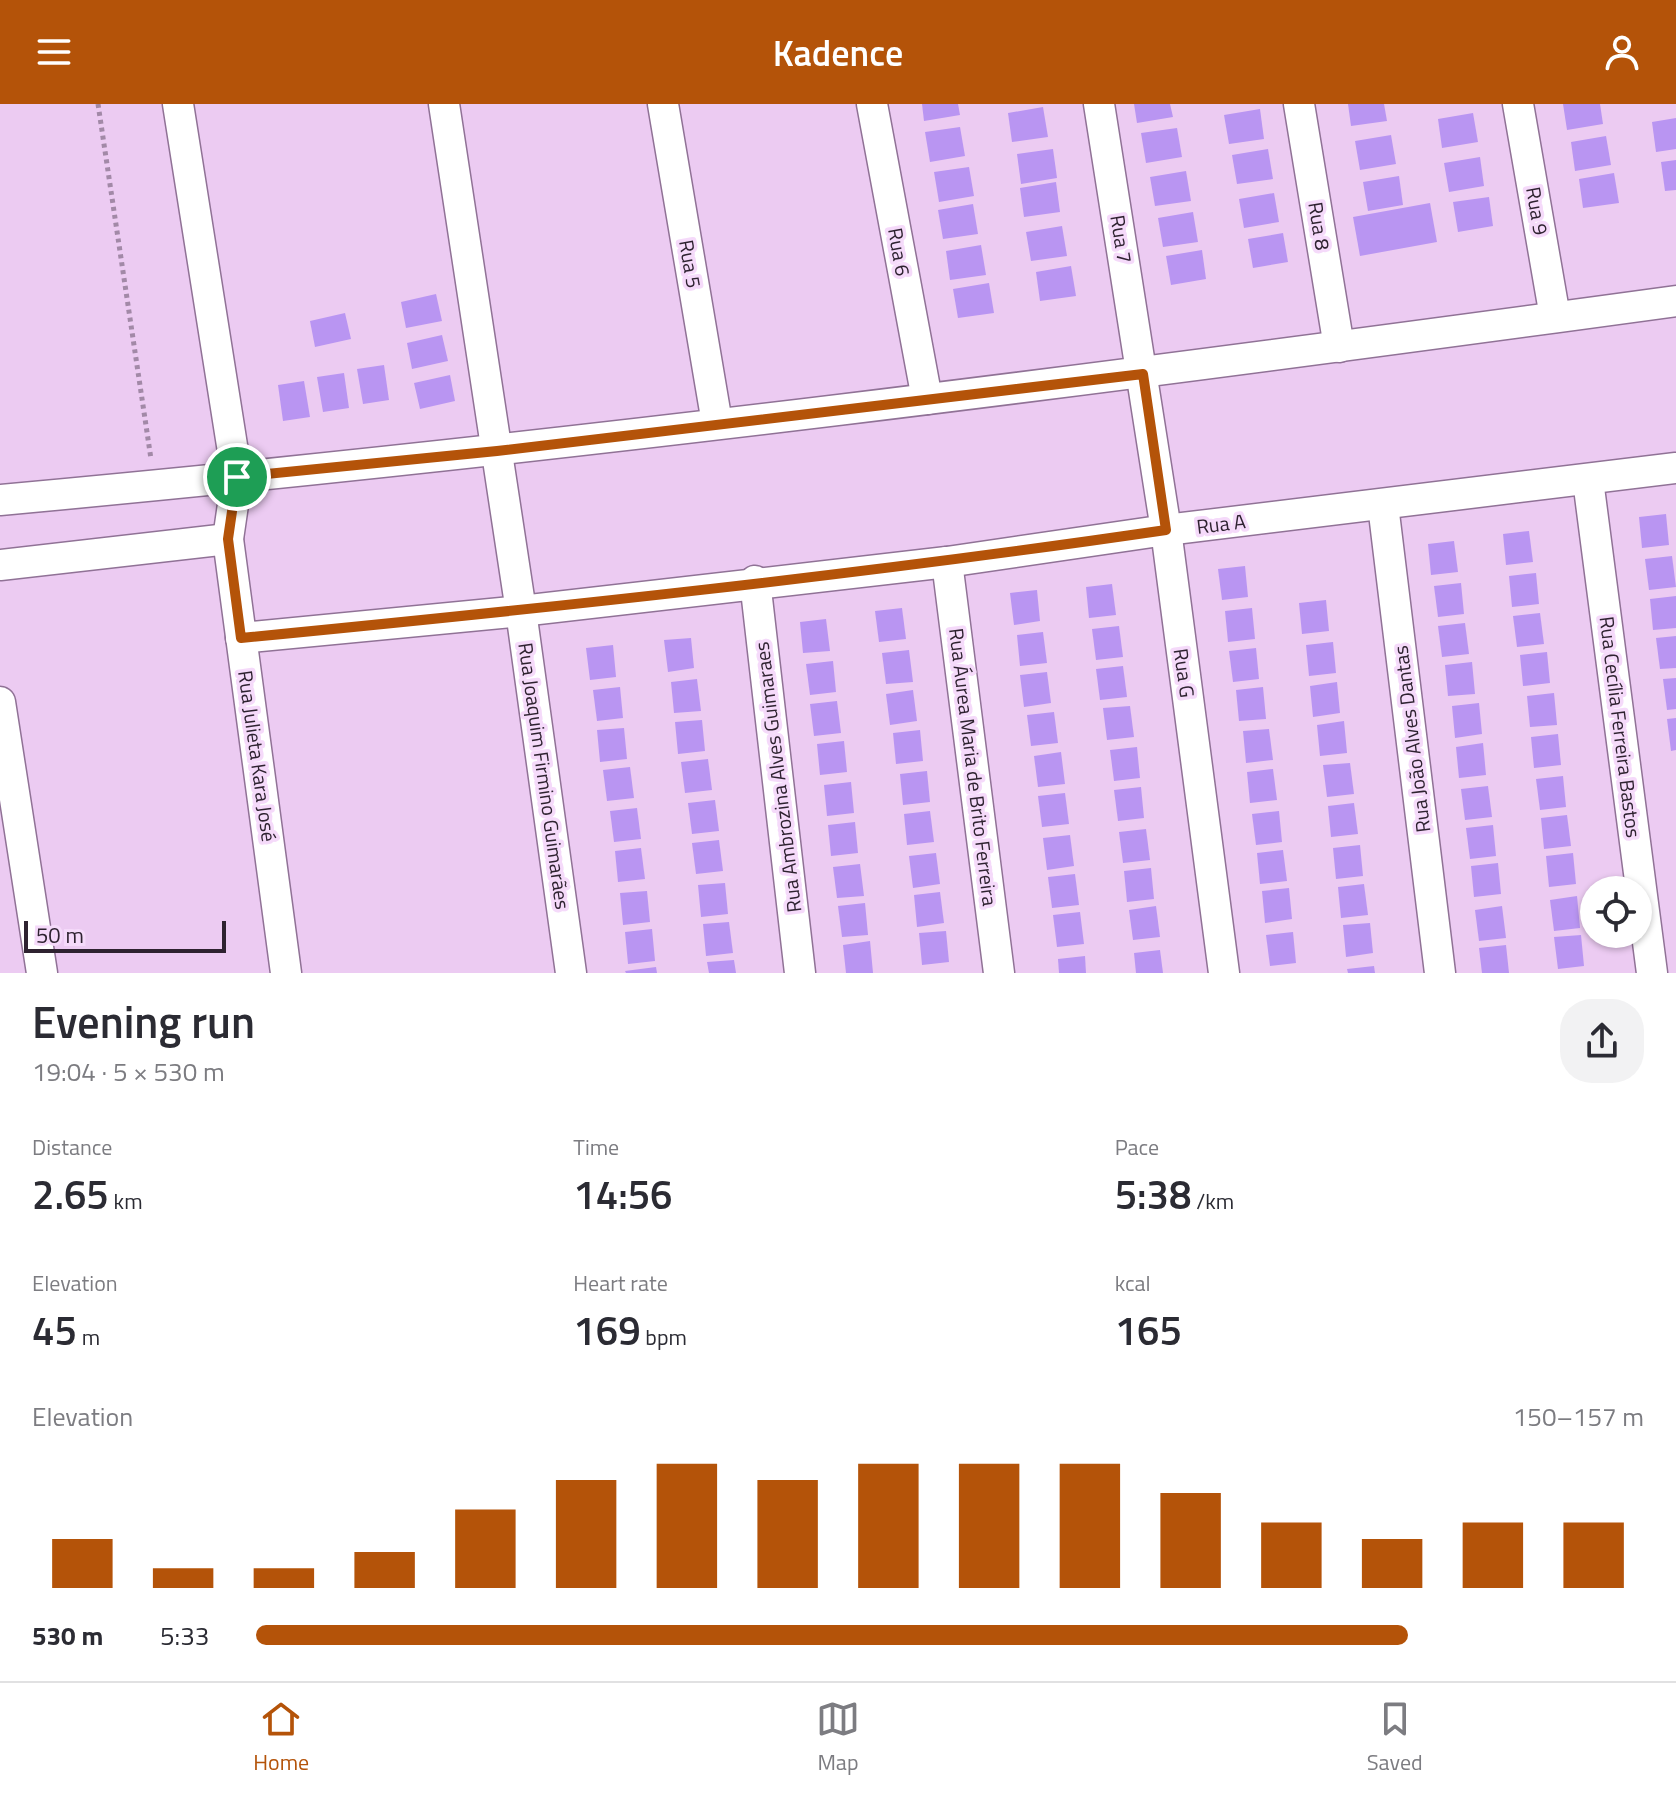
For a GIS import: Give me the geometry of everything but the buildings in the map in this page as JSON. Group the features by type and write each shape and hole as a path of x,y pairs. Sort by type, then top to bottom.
{"street":[{"name":"Rua Julieta Kara José","path":"178,104 237,477 228,539 286,973"},
{"name":"Rua Joaquim Firmino Guimarães","path":"444,104 521,611 571,973"},
{"name":"Rua 5","path":"663,104 717,423"},
{"name":"Rua 6","path":"872,104 927,399"},
{"name":"Rua 7","path":"1099,104 1143,374"},
{"name":"Rua 8","path":"1299,104 1339,347"},
{"name":"Rua 9","path":"1518,104 1555,317"},
{"path":"0,500 497,451 1143,374 1676,301"},
{"name":"Rua G","path":"1143,374 1224,973"},
{"name":"Rua A","path":"241,638 521,611 755,581 947,562 1166,530 1676,468"},
{"name":"Rua Cecília Ferreira Bastos","path":"1588,480 1652,973"},
{"name":"Rua João Alves Dantas","path":"1383,505 1440,973"},
{"path":"0,565 228,539"},
{"name":"Rua Áurea Maria de Brito Ferreira","path":"947,562 999,973"},
{"name":"Rua Ambrozina Alves Guimaraes","path":"755,581 800,973"},
{"path":"0,702 42,973"}],"path":[{"path":"98,104 156,486"}],"route":[{"path":"1143,374 1166,530 947,562 755,581 521,611 241,638 228,539 237,477 497,451 1143,374"}]}
